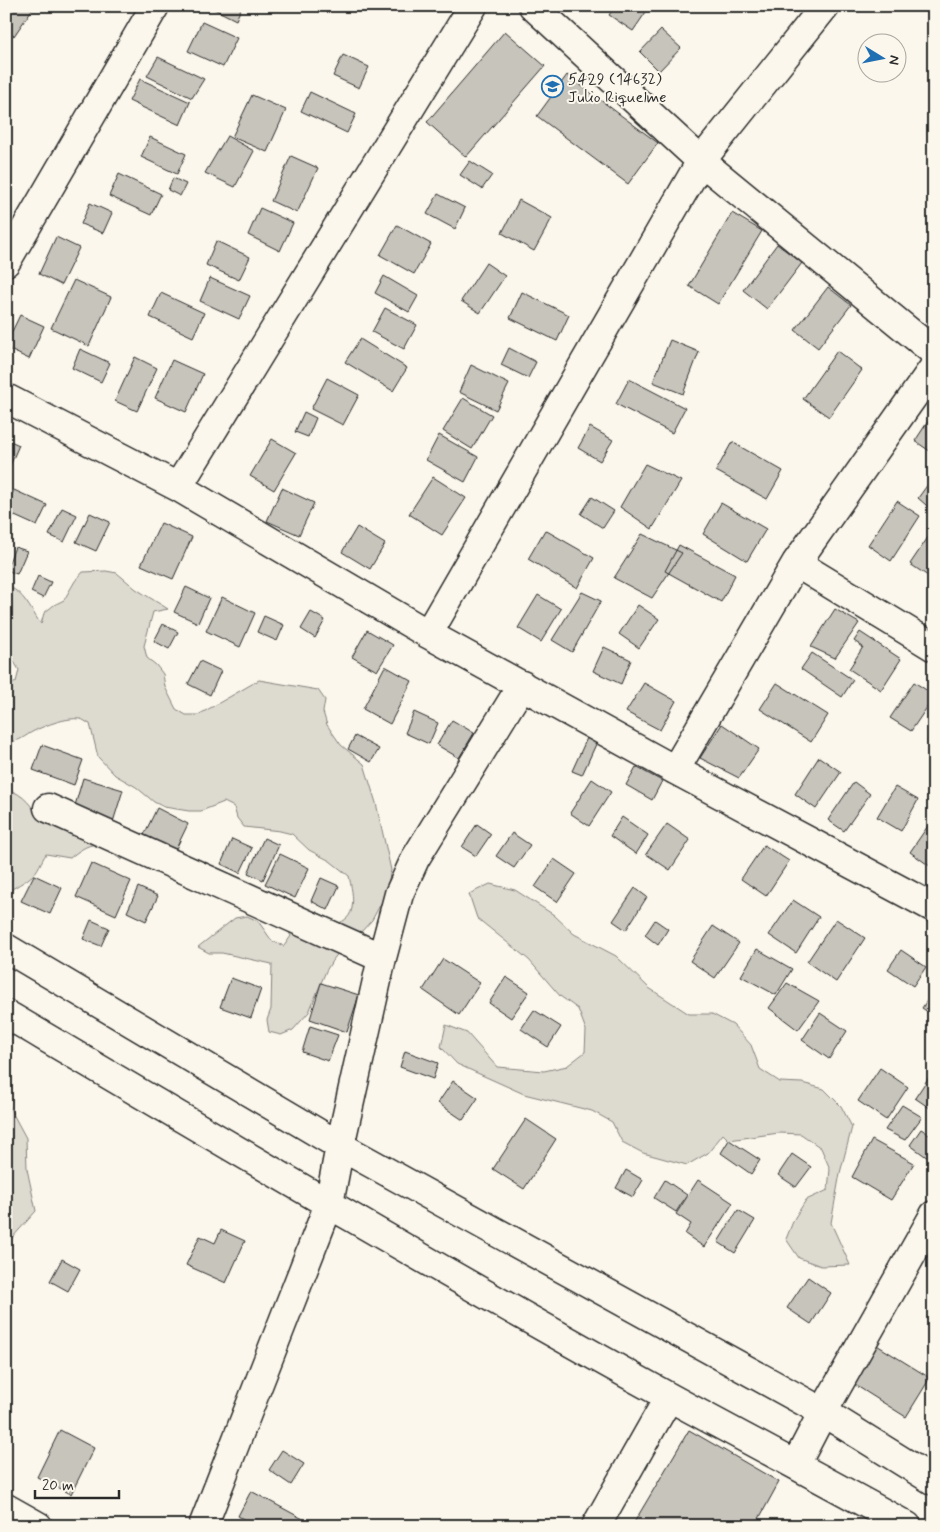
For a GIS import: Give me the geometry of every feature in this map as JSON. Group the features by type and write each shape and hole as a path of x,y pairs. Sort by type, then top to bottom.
{"street":[{"path":"6,262 155,6"},
{"path":"178,487 473,6"},
{"path":"533,6 701,161 934,352"},
{"path":"428,634 701,161 825,6"},
{"path":"675,770 796,563 934,367"},
{"path":"6,398 178,487 428,634 675,770 934,908"},
{"path":"796,563 934,647"},
{"path":"203,1526 329,1204 382,958 399,894 416,859 522,685"},
{"path":"48,808 382,958"},
{"path":"6,948 340,1146 823,1412 934,1481"},
{"path":"6,1014 329,1204 669,1397 796,1464 907,1526"},
{"path":"796,1464 934,1214"},
{"path":"596,1526 669,1397"},
{"path":"6,1508 38,1526"}],"shaded area":[{"path":"106,571 117,573 136,589 168,609 153,612 144,646 147,658 163,674 165,687 176,709 186,715 198,715 259,680 318,690 325,700 323,712 327,725 341,745 364,764 376,803 391,870 385,896 372,920 362,931 350,938 332,961 309,1012 293,1030 281,1035 269,1032 267,1020 271,1009 272,964 222,953 209,953 198,947 235,918 247,916 258,921 272,941 284,946 291,936 285,926 313,927 334,925 343,921 349,916 352,908 349,876 330,861 309,850 292,834 244,827 237,818 234,807 224,802 201,811 189,811 164,807 154,802 136,787 115,775 98,757 90,724 82,720 69,719 57,722 18,740 6,741 6,687 16,682 19,670 13,660 6,658 6,585 18,592 41,624 44,613 64,600 75,581 83,572"},
{"path":"6,789 13,791 23,798 42,822 53,825 87,820 124,847 122,860 106,848 96,845 87,847 70,858 46,854 35,873 6,894"},
{"path":"490,884 515,890 554,915 574,934 616,956 649,988 689,1014 712,1014 733,1025 751,1045 760,1069 780,1082 802,1083 824,1089 841,1106 852,1127 840,1173 831,1223 850,1265 821,1266 799,1258 786,1239 794,1219 806,1200 828,1190 830,1169 821,1148 801,1134 779,1133 729,1140 723,1134 708,1153 687,1165 643,1153 622,1142 612,1122 592,1111 524,1094 457,1064 441,1047 446,1025 467,1033 497,1067 544,1071 567,1066 585,1052 586,1030 578,1009 560,996 529,960 477,918 469,894"},
{"path":"6,1101 26,1138 27,1169 36,1211 11,1239 6,1240"}],"building":[{"path":"6,6 30,6 33,8 14,36 6,31"},
{"path":"208,6 242,6 236,20"},
{"path":"615,6 650,6 633,31 609,15"},
{"path":"202,22 237,38 223,67 188,51"},
{"path":"661,30 681,48 659,71 640,52"},
{"path":"505,31 545,66 466,157 427,122"},
{"path":"343,55 369,67 359,88 333,76"},
{"path":"158,57 204,79 192,98 147,76"},
{"path":"567,75 658,143 628,184 537,116"},
{"path":"140,79 190,102 180,125 129,101"},
{"path":"310,92 356,114 347,133 301,111"},
{"path":"252,95 286,110 267,152 232,137"},
{"path":"227,136 254,151 235,187 205,173"},
{"path":"150,137 186,154 177,174 141,157"},
{"path":"291,156 318,168 297,213 271,201"},
{"path":"470,161 492,175 482,189 460,175"},
{"path":"119,174 161,194 151,215 109,196"},
{"path":"173,178 186,184 180,196 168,190"},
{"path":"438,194 465,208 455,229 427,214"},
{"path":"519,200 552,218 534,251 502,233"},
{"path":"90,203 112,213 103,233 81,224"},
{"path":"260,208 293,223 280,251 248,235"},
{"path":"732,213 762,231 718,304 689,286"},
{"path":"397,225 431,244 414,274 380,255"},
{"path":"56,237 79,248 61,285 39,274"},
{"path":"216,241 250,257 239,280 206,265"},
{"path":"777,244 802,263 767,309 743,290"},
{"path":"486,263 505,276 480,313 461,301"},
{"path":"384,276 418,296 409,312 375,293"},
{"path":"210,278 250,296 239,319 200,301"},
{"path":"74,280 111,297 89,346 51,328"},
{"path":"828,287 851,305 818,348 795,330"},
{"path":"522,292 569,315 557,341 510,318"},
{"path":"161,293 204,313 193,337 150,317"},
{"path":"385,308 417,325 404,349 372,332"},
{"path":"20,315 44,326 29,359 6,348 6,344"},
{"path":"360,339 407,368 393,391 345,362"},
{"path":"670,340 699,352 683,394 653,382"},
{"path":"509,348 536,362 528,378 501,365"},
{"path":"80,349 110,363 101,382 72,368"},
{"path":"837,351 862,370 829,417 803,399"},
{"path":"135,357 157,368 137,411 115,401"},
{"path":"172,360 203,374 186,412 155,398"},
{"path":"471,365 509,384 496,410 459,392"},
{"path":"327,378 359,395 343,425 311,409"},
{"path":"629,379 685,408 672,433 616,404"},
{"path":"463,398 492,415 472,449 443,431"},
{"path":"304,412 316,418 308,437 295,432"},
{"path":"934,412 934,454 915,441"},
{"path":"590,427 613,440 600,461 578,448"},
{"path":"439,435 478,457 465,482 426,460"},
{"path":"6,439 19,445 9,468 6,467"},
{"path":"272,439 296,453 274,490 250,476"},
{"path":"732,442 783,471 767,499 716,471"},
{"path":"645,464 681,481 652,529 620,507"},
{"path":"934,476 934,512 918,498"},
{"path":"433,477 466,498 442,535 409,514"},
{"path":"282,488 314,503 299,535 267,521"},
{"path":"14,490 47,505 37,526 6,512 6,507"},
{"path":"592,497 614,511 603,528 581,514"},
{"path":"897,501 920,516 891,561 868,545"},
{"path":"721,503 766,529 747,561 703,534"},
{"path":"62,508 77,515 64,542 49,535"},
{"path":"90,513 110,522 96,551 76,542"},
{"path":"161,523 192,537 173,579 141,565"},
{"path":"357,527 385,544 370,569 342,552"},
{"path":"545,530 594,558 577,588 528,559"},
{"path":"934,531 934,580 910,564"},
{"path":"642,534 682,553 652,598 614,578"},
{"path":"679,545 735,575 721,602 665,571"},
{"path":"15,547 27,551 17,574 6,570"},
{"path":"38,576 51,582 43,598 31,592"},
{"path":"186,587 209,598 198,623 174,612"},
{"path":"582,592 601,601 572,652 552,640"},
{"path":"538,595 561,609 541,642 518,628"},
{"path":"222,597 255,613 240,647 206,631"},
{"path":"638,605 659,619 639,648 619,634"},
{"path":"835,609 859,623 835,658 811,647"},
{"path":"311,612 325,620 315,638 301,629"},
{"path":"264,616 284,625 277,641 257,632"},
{"path":"163,624 178,632 169,649 154,641"},
{"path":"367,630 393,645 377,671 352,657"},
{"path":"860,632 901,659 881,690 849,669 863,647 854,641"},
{"path":"604,647 631,660 621,684 593,671"},
{"path":"812,653 853,680 842,697 801,669"},
{"path":"200,661 221,671 210,695 188,684"},
{"path":"385,666 412,681 390,724 363,709"},
{"path":"914,682 934,695 934,697 911,731 890,718"},
{"path":"644,683 676,701 660,730 626,712"},
{"path":"777,683 828,715 811,742 760,709"},
{"path":"414,712 438,723 429,744 405,733"},
{"path":"452,720 474,733 459,758 437,745"},
{"path":"722,724 759,749 739,778 700,758"},
{"path":"934,732 934,747 927,741"},
{"path":"355,736 379,749 371,762 348,749"},
{"path":"587,738 597,742 582,775 572,771"},
{"path":"42,745 83,760 74,785 33,770"},
{"path":"819,757 841,772 816,809 795,794"},
{"path":"636,767 662,781 652,800 626,785"},
{"path":"83,778 123,790 113,822 74,809"},
{"path":"592,779 611,792 589,826 570,813"},
{"path":"854,782 870,794 844,831 828,820"},
{"path":"895,787 918,800 901,831 877,817"},
{"path":"157,808 188,824 172,857 141,841"},
{"path":"622,817 648,835 636,854 610,836"},
{"path":"932,820 934,821 934,869 910,852"},
{"path":"477,824 491,834 476,856 462,847"},
{"path":"667,824 690,840 670,870 646,854"},
{"path":"512,833 530,845 514,868 496,856"},
{"path":"264,838 279,845 263,880 248,873"},
{"path":"232,839 252,848 240,873 221,864"},
{"path":"764,845 789,861 766,896 741,879"},
{"path":"280,854 309,868 295,898 265,884"},
{"path":"554,859 576,874 557,902 535,887"},
{"path":"91,863 131,881 116,915 76,897"},
{"path":"34,875 62,888 50,914 21,901"},
{"path":"321,878 339,886 328,910 311,901"},
{"path":"138,887 158,896 146,921 127,912"},
{"path":"635,888 647,897 626,930 613,921"},
{"path":"793,900 819,917 796,953 769,935"},
{"path":"836,919 865,938 836,982 807,962"},
{"path":"91,920 109,928 101,946 83,939"},
{"path":"655,920 668,929 658,945 645,935"},
{"path":"713,926 739,943 715,978 690,961"},
{"path":"757,949 792,969 776,995 741,976"},
{"path":"901,950 926,967 913,986 888,969"},
{"path":"443,959 480,983 459,1015 423,990"},
{"path":"506,977 529,992 511,1018 489,1003"},
{"path":"231,978 261,989 251,1018 220,1007"},
{"path":"321,983 359,995 347,1032 310,1019"},
{"path":"787,983 819,1001 798,1030 769,1008"},
{"path":"934,990 934,1016 922,1008"},
{"path":"534,1010 561,1027 548,1047 521,1029"},
{"path":"820,1013 847,1031 829,1059 802,1040"},
{"path":"310,1026 338,1035 328,1061 302,1052"},
{"path":"405,1051 438,1063 433,1079 400,1067"},
{"path":"880,1068 908,1087 886,1120 858,1101"},
{"path":"929,1077 934,1080 934,1111 915,1098"},
{"path":"453,1081 478,1098 463,1120 438,1103"},
{"path":"902,1105 922,1117 905,1140 885,1130"},
{"path":"526,1119 556,1139 524,1189 493,1169"},
{"path":"921,1129 934,1137 934,1157 932,1161 910,1145"},
{"path":"729,1140 760,1160 751,1174 721,1153"},
{"path":"872,1140 914,1163 891,1200 852,1177"},
{"path":"792,1154 811,1167 796,1187 778,1175"},
{"path":"626,1170 643,1180 633,1197 616,1188"},
{"path":"665,1180 687,1195 676,1212 654,1198"},
{"path":"698,1180 733,1203 704,1247 685,1234 691,1224 676,1214"},
{"path":"738,1210 755,1220 735,1253 718,1242"},
{"path":"221,1230 245,1241 226,1283 186,1265 200,1236 215,1243"},
{"path":"62,1259 80,1269 68,1291 50,1281"},
{"path":"808,1277 831,1293 811,1324 787,1308"},
{"path":"875,1344 930,1378 906,1417 852,1383"},
{"path":"60,1430 94,1448 71,1494 37,1477"},
{"path":"689,1430 779,1482 755,1526 632,1526"},
{"path":"282,1450 304,1464 291,1485 269,1470"},
{"path":"251,1491 314,1526 256,1526 238,1516"}],"place":[{"name":"5429 (14632) Julio Riquelme","path":"552,87"}]}
